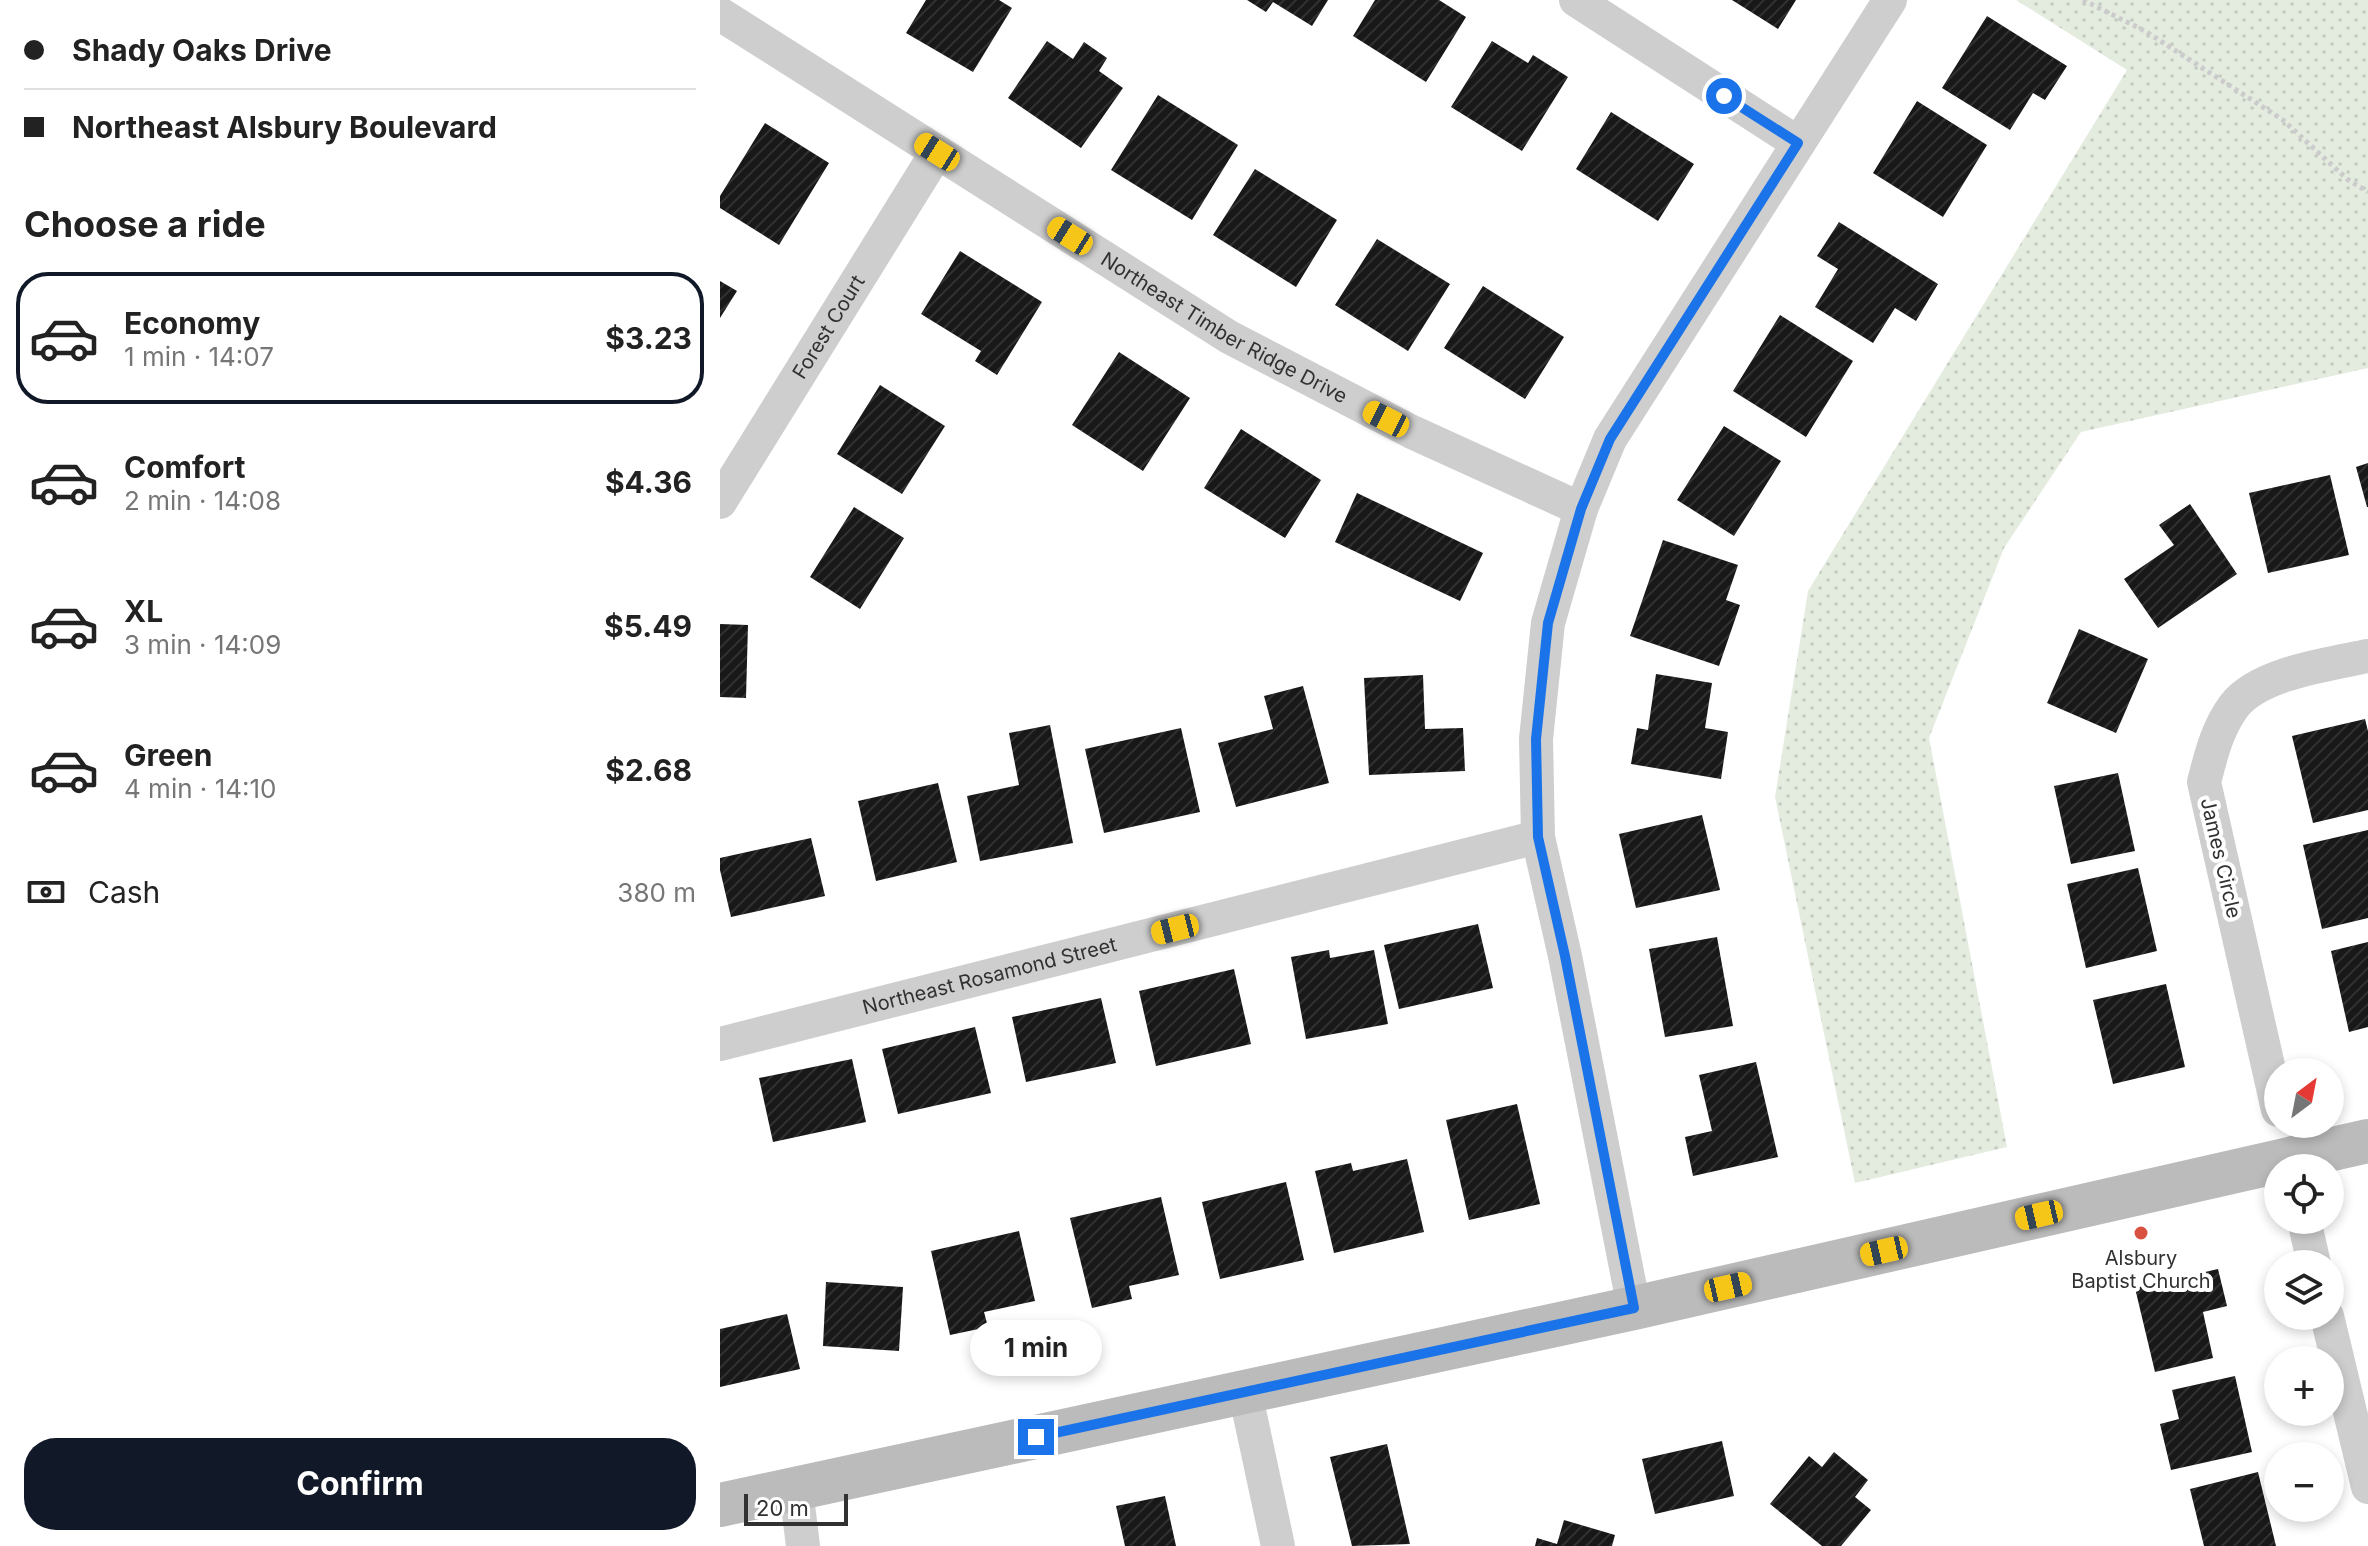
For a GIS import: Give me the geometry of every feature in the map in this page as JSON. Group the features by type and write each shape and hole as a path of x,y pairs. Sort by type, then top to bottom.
{"main road":[{"path":"720,1505 1634,1308 2287,1150 2368,1141"}],"street":[{"path":"1576,0 1798,143"},
{"path":"1634,1308 1565,956 1538,837 1536,739 1548,623 1581,509 1610,439 1890,0"},
{"name":"Northeast Timber Ridge Drive","path":"720,14 1229,337 1412,432 1581,509"},
{"name":"Forest Court","path":"720,502 937,152"},
{"name":"James Circle","path":"2266,1058 2204,782 2220,728 2236,703 2257,688 2293,672 2368,656"},
{"name":"Northeast Rosamond Street","path":"720,1044 1538,837"},
{"path":"2330,1330 2368,1487"},
{"path":"1245,1392 1278,1546"},
{"path":"796,1489 803,1546"}],"path":[{"path":"2083,0 2145,31 2283,120 2347,179 2368,192"}],"shaded area":[{"path":"2016,0 2368,0 2368,368 2081,432 2004,548 1929,738 2007,1147 1855,1183 1775,797 1808,591 2127,70"}],"building":[{"path":"926,0 999,0 1012,8 973,72 906,33"},
{"path":"1247,0 1328,0 1312,26 1273,2 1266,12"},
{"path":"1375,0 1439,0 1466,17 1426,82 1353,36"},
{"path":"1732,0 1796,0 1778,29"},
{"path":"1987,16 2067,66 2045,100 2033,93 2010,130 1942,88"},
{"path":"1047,41 1073,59 1084,42 1107,58 1099,71 1123,88 1081,148 1008,98"},
{"path":"1492,41 1528,63 1533,55 1568,77 1522,151 1451,107"},
{"path":"1158,95 1238,145 1192,220 1111,170"},
{"path":"1917,101 1987,145 1943,217 1873,173"},
{"path":"1611,112 1694,164 1658,221 1576,169"},
{"path":"765,123 829,163 779,245 720,208 720,196"},
{"path":"1255,169 1337,220 1296,287 1213,235"},
{"path":"1839,222 1938,284 1916,321 1895,308 1873,343 1815,307 1838,269 1817,256"},
{"path":"1377,239 1450,284 1408,351 1335,305"},
{"path":"960,251 1042,302 997,375 975,361 981,351 921,314"},
{"path":"720,281 737,291 720,318"},
{"path":"1483,286 1564,337 1525,399 1444,348"},
{"path":"1780,315 1853,361 1806,437 1733,391"},
{"path":"1119,352 1190,398 1143,471 1072,425"},
{"path":"880,385 945,426 902,494 837,454"},
{"path":"1724,426 1781,461 1734,536 1677,500"},
{"path":"1241,429 1321,480 1285,538 1204,488"},
{"path":"2368,463 2368,507 2367,507 2356,467"},
{"path":"2330,475 2349,555 2268,573 2249,493"},
{"path":"1357,493 1483,553 1460,601 1335,542"},
{"path":"2190,504 2237,574 2158,628 2124,579 2174,545 2159,525"},
{"path":"854,507 904,538 860,609 810,577"},
{"path":"1663,540 1738,565 1726,600 1740,605 1719,666 1630,636"},
{"path":"720,624 748,625 746,698 720,697"},
{"path":"2079,629 2148,659 2116,733 2047,703"},
{"path":"1656,674 1712,683 1705,728 1728,732 1721,779 1631,764 1637,728 1648,730"},
{"path":"1423,675 1425,729 1463,728 1465,771 1369,775 1364,678"},
{"path":"1303,686 1329,783 1236,807 1218,743 1273,729 1264,696"},
{"path":"2365,719 2368,731 2368,810 2313,823 2292,736"},
{"path":"1050,725 1073,843 980,861 967,796 1019,785 1009,733"},
{"path":"1181,728 1200,812 1104,833 1085,749"},
{"path":"2118,773 2135,851 2071,864 2054,786"},
{"path":"938,783 957,862 876,881 858,801"},
{"path":"1702,815 1720,890 1636,908 1619,834"},
{"path":"2368,830 2368,918 2322,929 2303,845"},
{"path":"811,838 825,896 731,917 720,858"},
{"path":"2138,868 2157,951 2086,968 2067,884"},
{"path":"1478,924 1493,988 1399,1009 1384,945"},
{"path":"1717,937 1733,1026 1665,1037 1649,949"},
{"path":"2368,942 2368,1027 2349,1032 2331,951"},
{"path":"1329,950 1330,958 1374,950 1388,1024 1306,1039 1291,957"},
{"path":"1234,969 1251,1044 1156,1066 1139,991"},
{"path":"2166,984 2185,1067 2113,1084 2093,1000"},
{"path":"1101,998 1116,1063 1026,1082 1012,1017"},
{"path":"975,1027 991,1093 898,1114 882,1049"},
{"path":"852,1059 866,1122 773,1142 759,1078"},
{"path":"1756,1062 1778,1157 1693,1176 1685,1137 1712,1131 1699,1075"},
{"path":"1517,1104 1540,1204 1469,1220 1446,1120"},
{"path":"1407,1159 1424,1232 1334,1253 1315,1171 1351,1163 1353,1171"},
{"path":"1286,1182 1304,1260 1220,1279 1202,1202"},
{"path":"1161,1197 1179,1275 1129,1286 1132,1299 1092,1308 1070,1218"},
{"path":"1019,1231 1035,1301 984,1312 988,1327 950,1335 931,1251"},
{"path":"2218,1269 2227,1306 2203,1312 2213,1358 2155,1372 2135,1288"},
{"path":"826,1282 903,1287 899,1351 823,1346"},
{"path":"787,1314 800,1369 720,1387 720,1329"},
{"path":"2235,1376 2252,1452 2171,1470 2160,1424 2179,1419 2172,1390"},
{"path":"1722,1441 1734,1496 1655,1514 1642,1459"},
{"path":"1387,1444 1410,1544 1352,1546 1330,1457"},
{"path":"1834,1452 1868,1480 1855,1497 1871,1510 1841,1546 1822,1546 1770,1504 1809,1456 1822,1467"},
{"path":"2258,1472 2264,1497 2264,1522 2270,1522 2276,1546 2204,1546 2190,1489"},
{"path":"1165,1496 1176,1546 1125,1546 1116,1506"},
{"path":"1564,1520 1615,1535 1612,1546 1535,1546 1537,1538 1557,1544"}],"place":[{"name":"Alsbury Baptist Church","path":"2141,1233"}],"route":[{"path":"1036,1437 1634,1308 1565,956 1538,837 1536,739 1548,623 1581,509 1610,439 1798,143 1724,96"}]}
